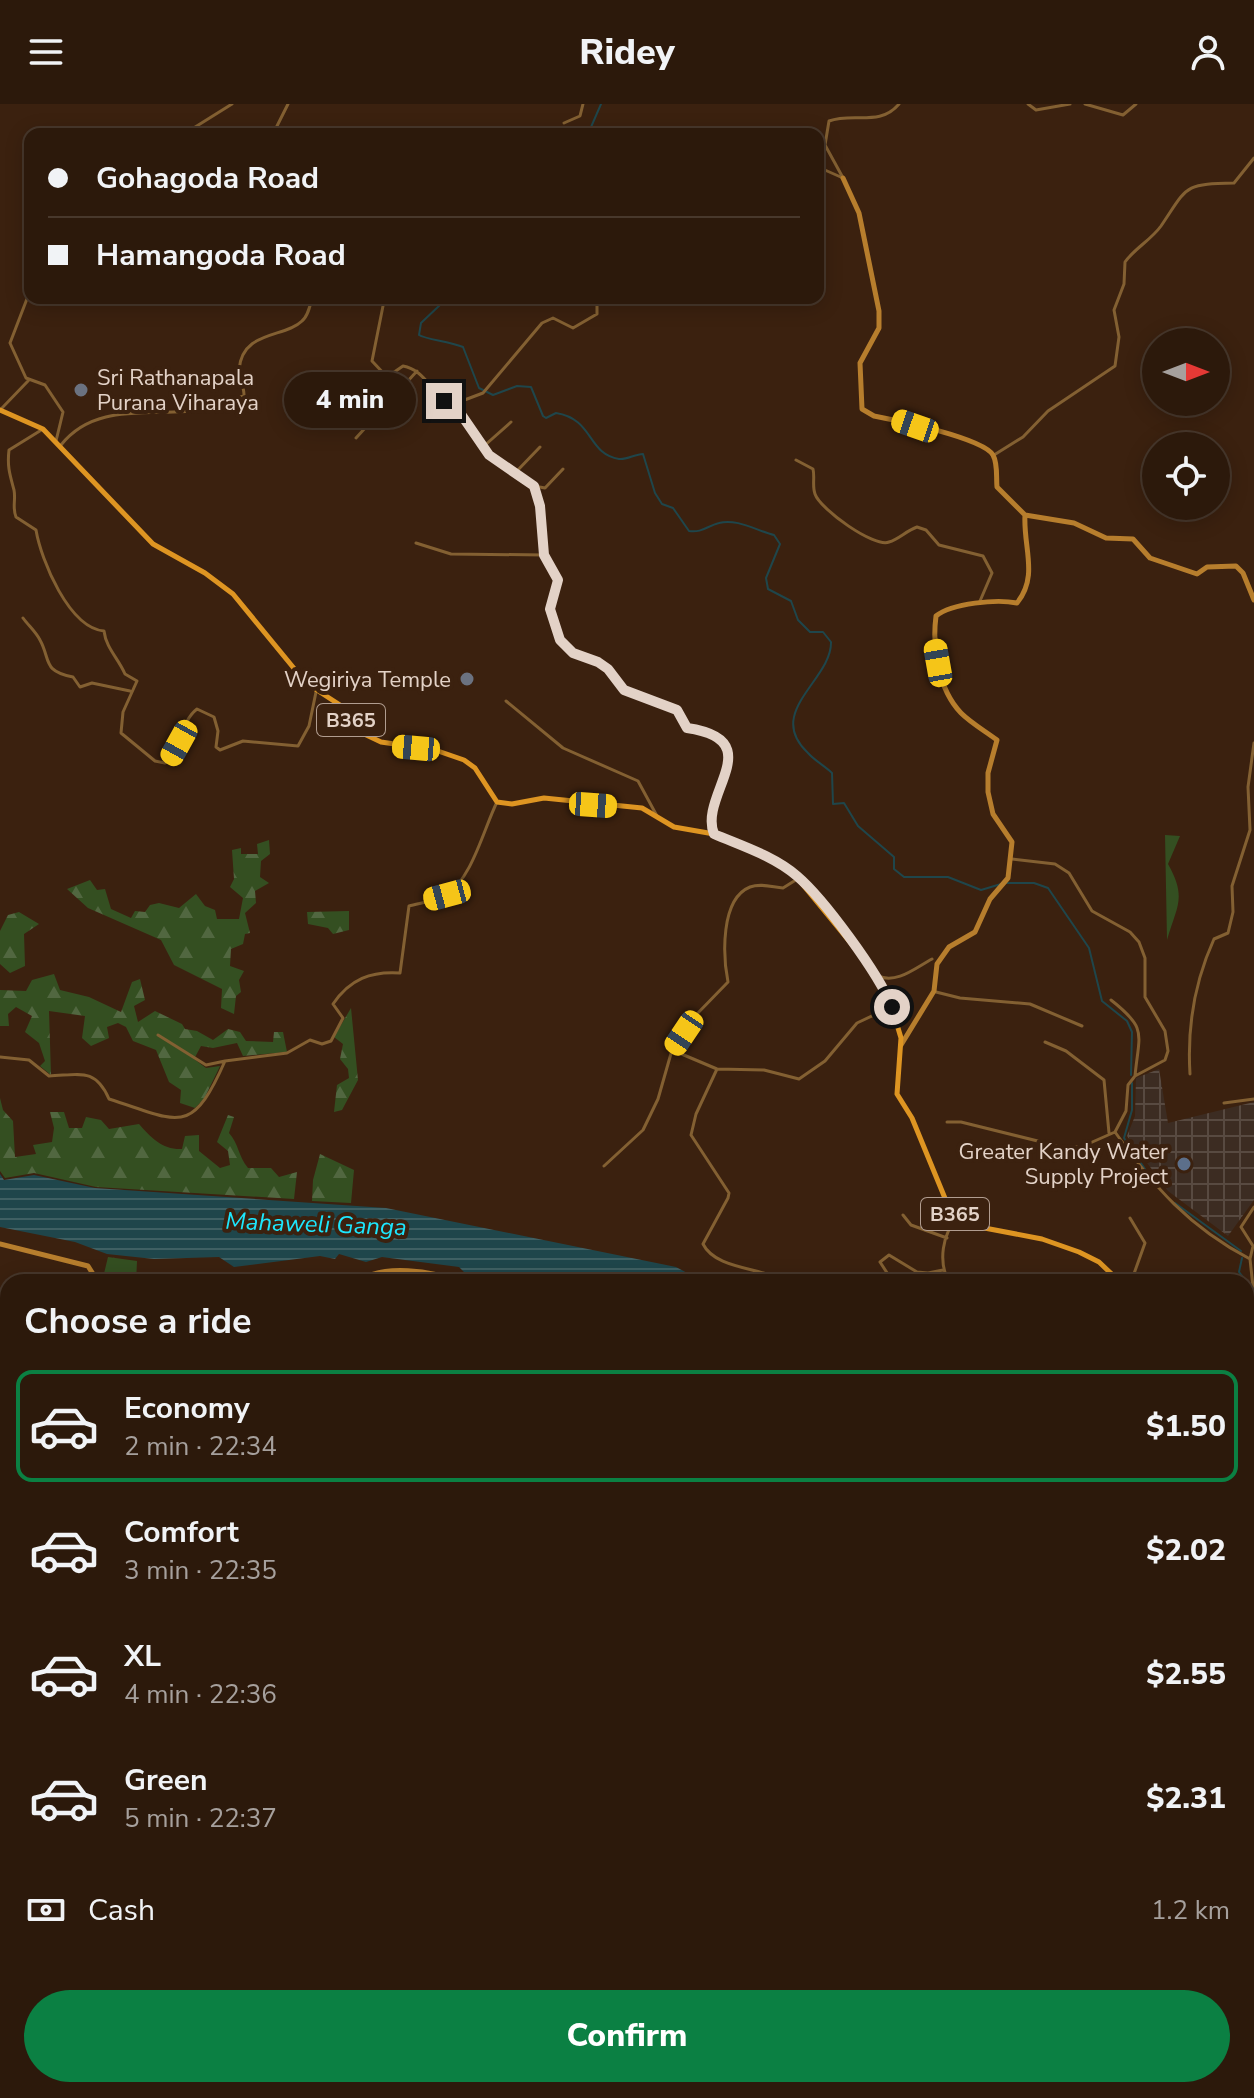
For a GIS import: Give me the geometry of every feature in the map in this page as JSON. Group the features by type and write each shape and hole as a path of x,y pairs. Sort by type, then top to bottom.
{"highway":[{"path":"195,2098 238,2098"}],"main road":[{"name":"B365","path":"0,410 43,429 56,441 59,449 161,550 179,557 233,594 316,692 340,705 360,732 381,742 435,750 464,760 475,768 497,802 512,804 544,798 642,808 658,819 690,832 714,834 758,852 799,878 877,975 892,1007 900,1047 897,1094 916,1127 943,1198 958,1217 974,1226 1042,1239 1099,1262 1112,1274"}],"street":[{"path":"195,128 220,115 232,104"},
{"path":"276,128 288,104"},
{"path":"564,123 580,116 583,104"},
{"path":"899,104 893,111 867,120 852,117 829,121 825,145 859,213 879,311 879,328 860,363 862,409 874,416 963,437 993,455"},
{"path":"1028,104 1036,110 1070,104"},
{"path":"1085,104 1123,115 1136,104"},
{"path":"993,455 1023,437 1048,411 1115,366 1119,337 1114,310 1124,284 1125,262 1160,226 1183,192 1195,184 1234,183 1254,158"},
{"path":"824,170 843,178"},
{"path":"25,304 10,343 28,381"},
{"path":"59,449 80,427 119,412 147,415 225,407 244,395 239,368 253,344 266,333 292,328 302,321 309,304"},
{"path":"382,304 372,361 387,377 403,366 417,371 444,401 454,404 483,393 542,323 553,318 573,328 597,314 597,304"},
{"path":"356,438 417,371"},
{"path":"0,410 28,381"},
{"path":"28,381 45,385 63,412 56,441"},
{"path":"454,404 483,447 501,467 534,486 545,488 563,469"},
{"path":"483,447 511,422"},
{"path":"43,429 9,450 7,472 13,488 12,505 16,517 36,530 48,572 69,605 90,628 104,631 106,646 118,657 125,674 137,681 130,691 121,733 160,764 171,758 189,717 197,709 214,717 218,731 216,747 220,750 243,741 264,745 276,741 298,746 309,726 316,692"},
{"path":"515,474 540,447"},
{"path":"993,455 997,487 1025,515 1074,523 1106,538 1133,539 1150,558 1197,574 1207,567 1236,566 1243,573 1254,600"},
{"path":"796,460 813,469 814,492 831,516 849,523 873,542 888,543 917,527 926,530 939,545 983,556 992,573 979,605"},
{"path":"534,486 540,506 544,555 558,580 550,609 554,627 573,653 598,662 624,690 677,710 687,728 712,732 723,742 727,769 710,825 714,834"},
{"path":"900,1047 934,991 937,964 949,947 975,932 990,899 1008,878 1012,842 993,814 988,792 988,773 997,740 961,712 949,696 935,647 936,616 945,609 1017,603 1028,589 1031,571 1024,535 1025,515"},
{"path":"416,543 451,554 544,555"},
{"path":"23,618 39,638 48,665 61,675 73,677 80,687 92,683 130,691"},
{"path":"506,701 563,748 638,781 658,819"},
{"path":"1190,1074 1189,1024 1196,986 1214,939 1228,933 1233,912 1232,886 1250,830 1248,787 1254,743"},
{"path":"158,1035 206,1065 287,1053 310,1040 322,1044 331,1041 343,1018 333,1004 346,985 378,972 400,973 409,906 447,895 479,854 481,835 497,802"},
{"path":"1012,859 1030,859 1062,868 1078,884 1092,911 1130,932 1139,942 1145,958 1145,997 1165,1031 1168,1051 1160,1064 1135,1076 1128,1085 1126,1111 1115,1132"},
{"path":"604,1166 643,1130 658,1099 672,1050 695,1016 728,982 722,955 734,904 747,888 760,885 783,888 799,878"},
{"path":"877,975 887,980 897,978 932,959"},
{"path":"934,991 960,998 1030,1004 1082,1026"},
{"path":"1111,1000 1133,1018 1139,1030 1135,1076"},
{"path":"672,1050 717,1069 764,1070 799,1079 825,1061 857,1023 892,1007"},
{"path":"1045,1042 1066,1051 1104,1080 1109,1133"},
{"path":"0,1057 29,1060 49,1076 91,1075 102,1082 109,1099 176,1119 196,1112 208,1100 225,1061"},
{"path":"717,1069 696,1114 691,1135 728,1198 703,1244 710,1255 732,1265 774,1274"},
{"path":"1224,1103 1254,1099"},
{"path":"947,1122 961,1122 1075,1149 1115,1132"},
{"path":"1115,1132 1164,1197 1230,1248 1250,1259"},
{"path":"1252,1274 1250,1259 1254,1246 1241,1227 1254,1207"},
{"path":"903,1215 911,1225 947,1238"},
{"path":"945,1274 947,1238 950,1226 958,1217"},
{"path":"1130,1218 1145,1243 1134,1274"},
{"path":"0,1244 88,1266 93,1274"},
{"path":"888,1274 880,1262 889,1255 917,1272 943,1270"},
{"path":"368,1274 416,1274"}],"shaded area":[{"name":"Greater Kandy Water Supply Project","path":"1159,1069 1168,1123 1254,1102 1254,1200 1228,1236 1168,1191 1127,1136 1135,1116 1136,1078"}],"green space":[{"path":"1165,835 1180,836 1168,864 1179,894 1167,940"},
{"path":"269,840 270,854 261,861 260,877 269,883 255,891 256,903 245,913 250,933 245,934 243,944 231,949 230,966 244,971 239,980 241,992 236,996 234,1014 221,1008 222,989 174,965 161,940 88,908 67,889 90,880 97,890 105,889 111,909 131,918 135,911 145,912 150,905 159,903 179,908 196,894 205,906 215,910 217,919 239,919 243,898 230,887 234,879 232,850 241,848 241,854 258,854 257,844"},
{"path":"349,911 349,930 333,934 328,928 308,924 307,912"},
{"path":"19,912 39,924 24,934 25,966 10,973 0,964 0,931 8,915"},
{"path":"54,974 60,990 89,997 121,1012 132,982 140,979 145,1000 134,1006 138,1022 155,1011 182,1024 185,1029 197,1031 213,1040 228,1029 240,1032 246,1041 273,1042 274,1032 283,1032 287,1052 243,1056 237,1043 213,1048 201,1046 194,1059 206,1068 220,1066 204,1099 195,1108 180,1103 181,1090 169,1082 156,1050 133,1041 126,1027 118,1023 107,1027 109,1038 91,1046 82,1038 85,1016 49,1011 51,1075 40,1066 45,1061 39,1043 25,1032 32,1016 16,1007 8,1014 9,1026 0,1026 0,990 26,991 32,980"},
{"path":"351,1008 358,1080 342,1110 334,1112 337,1085 349,1078 348,1069 340,1059 343,1044 334,1037"},
{"path":"0,1098 3,1110 13,1121 15,1157 36,1154 33,1145 52,1142 54,1128 50,1112 64,1112 69,1128 82,1128 86,1117 101,1120 109,1129 139,1124 158,1142 175,1149 182,1149 185,1136 199,1135 199,1151 220,1168 230,1165 228,1151 217,1142 228,1115 234,1117 229,1133 248,1168 271,1168 279,1177 297,1172 294,1199 96,1187 34,1173 5,1178 0,1171"},
{"path":"320,1154 354,1170 351,1203 312,1201 313,1180"},
{"path":"108,1257 137,1261 136,1274 104,1274"}],"water":[{"name":"Mahaweli Ganga","path":"0,1174 4,1180 34,1175 95,1188 386,1208 676,1267 689,1274 466,1274 459,1267 382,1257 366,1262 339,1254 335,1259 320,1256 234,1267 219,1257 154,1259 107,1254 75,1242 0,1227"}],"waterway":[{"path":"591,128 601,104"},
{"path":"441,304 421,323 419,335 463,347 479,388 493,395 517,386 531,387 543,416 546,418 556,413 568,416 609,456 622,459 643,454 655,493 662,504 673,508 689,531 733,522 774,535 780,544 766,578 768,589 791,601 798,620 810,632 823,632 831,642 822,670 803,696 793,724 796,738 832,773 833,804 844,803 858,826 894,857 894,869 904,877 948,877 981,890 1001,884"},
{"path":"1007,883 1034,883 1048,888 1089,948 1102,1001 1127,1021 1132,1032 1131,1075"},
{"path":"1132,1083 1132,1110 1124,1138 1149,1175"},
{"path":"1175,1203 1241,1251"},
{"path":"1241,1274 1242,1258"}],"place":[{"name":"Sri Rathanapala Purana Viharaya","path":"81,390"},
{"name":"Wegiriya Temple","path":"467,679"},
{"name":"Greater Kandy Water Supply Project","path":"1184,1164"}],"route":[{"path":"444,401 454,404 467,426 501,467 534,486 540,506 539,530 544,555 556,571 558,580 550,609 560,640 573,653 608,669 624,690 677,710 687,728 712,732 723,742 728,758 727,769 712,813 710,825 714,834 758,852 799,878 877,975 892,1007"}]}
